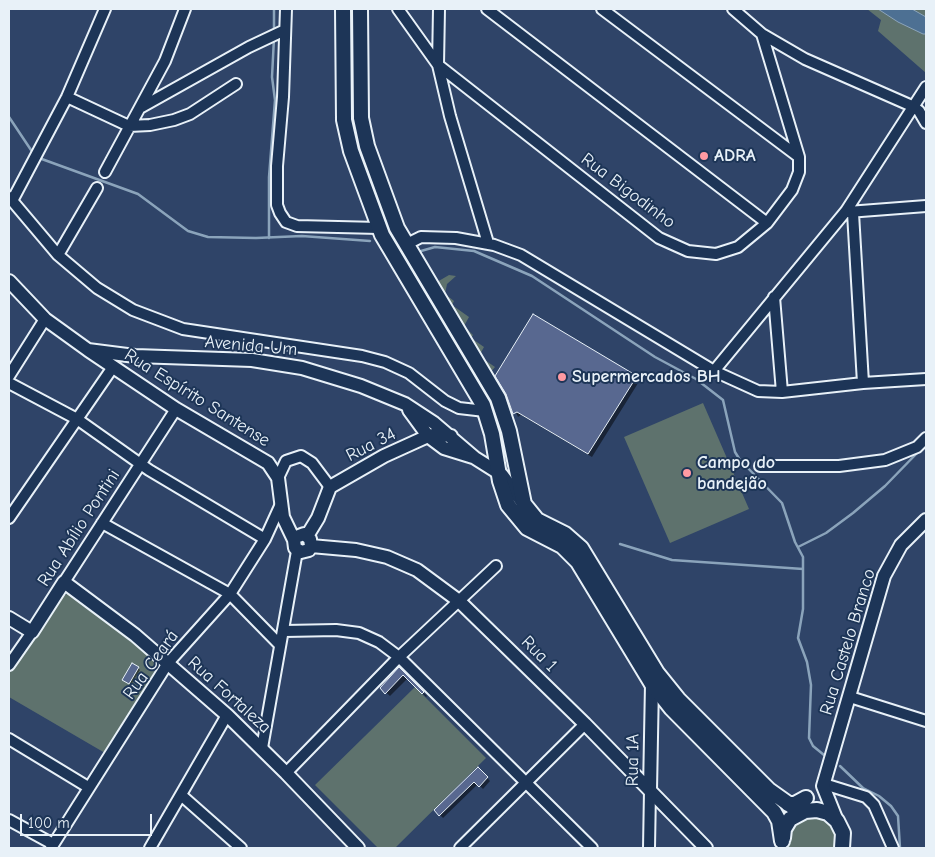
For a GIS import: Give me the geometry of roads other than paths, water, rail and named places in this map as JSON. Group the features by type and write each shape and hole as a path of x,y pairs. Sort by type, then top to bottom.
{"main road":[{"path":"342,9 345,130 379,228 485,412 492,434 505,497 513,513 527,528 562,546 578,562 657,681 678,699 769,790 788,804 828,813 837,821 843,833 842,848"},
{"path":"360,9 362,127 393,217 498,398 509,431 524,504 537,520 565,534 581,548 672,708 774,812 779,821 783,844"},
{"path":"783,844 784,829 790,819 804,807"}],"street":[{"path":"104,9 67,97 38,153 10,199 58,255 97,288 133,310 183,329 362,356 385,362 409,373 458,408 485,412"},
{"path":"286,9 283,96 277,166 277,204 280,214 286,222 297,226 379,228"},
{"path":"398,9 438,65"},
{"path":"439,9 438,65 450,116 488,244"},
{"path":"602,9 799,157"},
{"path":"733,9 762,34 805,59 912,106 919,111 926,124"},
{"path":"492,10 767,223"},
{"path":"105,172 165,61 182,12"},
{"path":"139,108 249,47 284,30"},
{"name":"Rua Bigodinho","path":"438,65 659,238 688,251 716,254 738,247 767,223 792,190 799,172 799,157 762,34"},
{"path":"67,97 129,126 174,120 190,114 236,84"},
{"path":"714,371 774,298 850,212 912,106 926,87"},
{"path":"58,255 97,188"},
{"path":"850,212 926,206"},
{"path":"850,212 863,383"},
{"path":"407,244 417,238 431,236 456,238 488,244 535,262 714,371 758,391 782,392 863,383 926,379"},
{"name":"Rua Espírito Santense","path":"9,281 45,319 176,409 261,458 275,471 278,478"},
{"path":"774,298 782,392"},
{"path":"9,376 45,319"},
{"name":"Avenida Um","path":"88,350 135,356 252,360 302,368 361,386 405,404 451,436 475,458 499,473 512,486 524,504"},
{"path":"9,518 113,367"},
{"path":"9,383 77,419 142,464 265,538"},
{"name":"Avenida Um","path":"405,404 428,436 444,448 475,458"},
{"name":"Rua Abílio Pontini","path":"9,665 142,464 176,409"},
{"path":"428,436 442,434 451,436"},
{"name":"Rua 34","path":"330,487 384,456 428,436"},
{"path":"760,466 839,466 886,460 917,447 926,438"},
{"path":"301,456 312,463 330,487 305,552 296,545 283,517 278,478 286,460 301,456"},
{"name":"Rua Ceará","path":"52,846 168,663 230,594 265,538 281,504"},
{"name":"Rua Castelo Branco","path":"823,785 884,576 901,545 926,520"},
{"path":"102,523 230,594 280,646"},
{"name":"Rua 1","path":"309,541 387,557 417,570 459,600 585,724 706,848"},
{"path":"262,748 280,646 285,631 296,545"},
{"path":"286,773 399,658 496,566"},
{"name":"Rua Fortaleza","path":"64,582 168,663 226,715 262,748 358,848"},
{"path":"9,618 32,632"},
{"path":"285,631 336,630 359,633 379,642 399,658 592,848"},
{"name":"Rua 1A","path":"649,848 650,790 657,681"},
{"path":"850,696 926,721"},
{"path":"150,848 226,715"},
{"path":"460,848 471,844 585,724"},
{"path":"9,739 88,787"},
{"path":"804,807 823,785"},
{"path":"823,785 837,821"},
{"path":"823,785 866,797 874,805 893,848"},
{"path":"180,795 241,848"},
{"path":"9,820 52,846"}],"water":[{"path":"878,9 912,9 926,17 926,34 898,22"}],"waterway":[{"path":"274,9 274,32"},
{"path":"269,238 269,177 275,100 272,77 274,38"},
{"path":"9,117 33,153"},
{"path":"39,158 138,194 188,231 208,237 256,238 302,236 370,241"},
{"path":"421,251 435,247 474,251 532,276 655,357 696,379 723,400 735,452 740,460 782,503 795,542 803,557 803,609 798,638 807,662 811,685 809,738 813,746 824,755"},
{"path":"798,547 826,533 853,513 885,486 920,450"},
{"path":"620,544 672,560 803,569"},
{"path":"840,766 863,788 879,796 891,806 898,816 900,848"}],"place":[{"name":"ADRA","path":"704,156"},
{"name":"Supermercados BH","path":"562,377"},
{"name":"Campo do bandejão","path":"687,473"}]}
